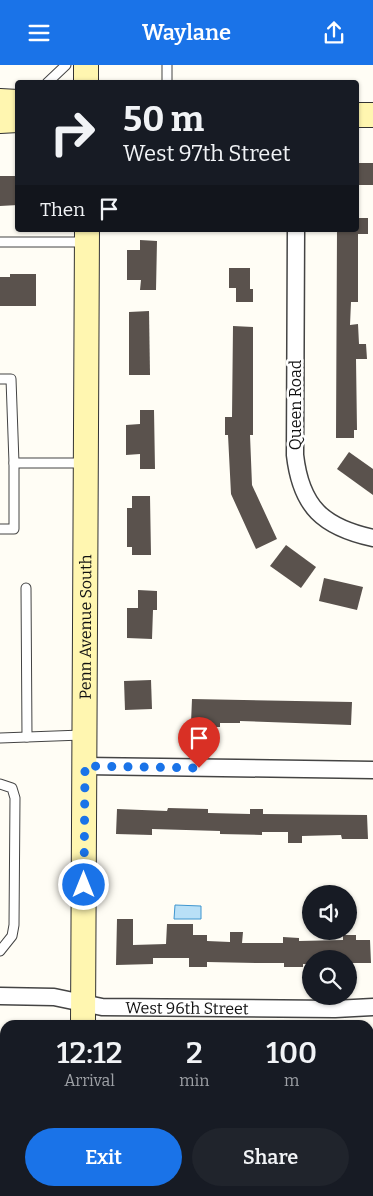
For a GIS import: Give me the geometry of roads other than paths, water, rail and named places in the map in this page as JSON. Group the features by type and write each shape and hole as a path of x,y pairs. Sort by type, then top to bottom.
{"main road":[{"path":"86,65 86,80"},
{"path":"0,100 15,102"},
{"path":"359,115 373,115"},
{"path":"0,121 15,120"},
{"name":"Penn Avenue South","path":"83,1014 87,236"}],"street":[{"name":"Queen Road","path":"296,232 294,455 297,477 305,498 320,515 338,528 373,538"},
{"path":"85,766 373,771"},
{"name":"West 96th Street","path":"0,997 54,997 83,1014 102,1007 336,1009 373,1007"}],"lane":[{"path":"50,80 66,65"},
{"path":"167,65 167,80"},
{"path":"0,100 15,95"},
{"path":"0,125 15,128"},
{"path":"0,242 87,236"},
{"path":"0,379 11,379 14,463 14,529 0,529"},
{"path":"14,463 86,463"},
{"path":"26,588 27,737"},
{"path":"0,738 85,735"},
{"path":"0,784 12,788 15,798 14,925 12,937 0,951"}],"water":[{"path":"175,905 201,906 201,919 174,919"}]}
